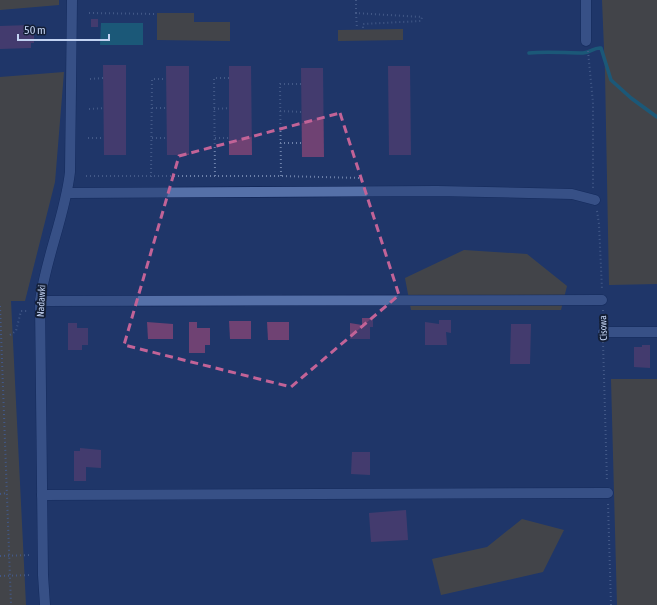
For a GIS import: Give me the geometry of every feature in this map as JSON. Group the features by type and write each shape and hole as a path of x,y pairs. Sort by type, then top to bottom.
{"street":[{"name":"Nadawki","path":"45,605 43,575 40,306 43,280 67,193 70,172 72,0"},
{"path":"586,0 586,41"},
{"path":"67,193 437,191 572,194 595,200"},
{"path":"40,306 602,300"},
{"path":"603,332 657,332"},
{"path":"42,495 608,493"}],"path":[{"path":"356,0 357,30"},
{"path":"90,13 157,14"},
{"path":"356,13 422,17 421,21 363,24 363,29"},
{"name":"Cisowa","path":"589,52 593,103 595,200 599,224 611,605"},
{"path":"90,79 103,78"},
{"path":"215,176 214,78 229,78"},
{"path":"151,177 152,79 166,79"},
{"path":"281,176 280,84 301,84"},
{"path":"89,109 104,108"},
{"path":"152,108 166,108"},
{"path":"214,109 229,108"},
{"path":"280,111 302,112"},
{"path":"88,138 104,138"},
{"path":"152,138 167,138"},
{"path":"214,138 229,138"},
{"path":"280,143 302,143"},
{"path":"86,176 281,176 362,178"},
{"path":"0,306 11,605"},
{"path":"10,335 16,331 21,312 40,306"},
{"path":"0,494 7,493"},
{"path":"0,556 43,554"},
{"path":"0,576 43,575"}],"highlighted area":[{"path":"340,113 399,295 291,387 124,345 179,156"}],"shaded area":[{"path":"0,0 59,0 59,5 0,10"},
{"path":"602,0 657,0 657,284 609,285 605,72"},
{"path":"157,13 194,13 194,22 230,22 230,41 157,40"},
{"path":"101,23 143,23 143,45 100,45"},
{"path":"403,29 403,40 338,41 338,30"},
{"path":"64,72 55,182 25,301 11,301 26,605 0,605 0,77"},
{"path":"464,250 527,254 567,286 561,310 411,310 405,278"},
{"path":"611,379 657,379 657,605 617,605"},
{"path":"522,519 564,530 543,572 441,595 432,559 487,547"}],"building":[{"path":"91,19 98,19 98,27 91,27"},
{"path":"30,25 30,29 34,29 34,43 31,43 31,48 0,49 0,26"},
{"path":"103,65 126,65 126,155 104,155"},
{"path":"166,66 189,66 189,155 167,155"},
{"path":"229,66 251,66 252,155 229,155"},
{"path":"388,66 410,66 411,155 389,155"},
{"path":"301,68 323,68 324,157 302,157"},
{"path":"362,318 373,318 373,327 370,327 370,339 350,339 350,323 362,325"},
{"path":"439,320 451,320 451,333 446,332 447,345 425,345 425,322 439,324"},
{"path":"229,321 251,321 251,339 230,339"},
{"path":"147,322 173,324 173,339 148,339"},
{"path":"189,322 197,322 197,328 210,328 210,345 205,345 205,353 189,353"},
{"path":"267,322 289,322 289,340 268,340"},
{"path":"68,323 77,323 77,328 88,328 88,345 82,345 82,350 68,350"},
{"path":"511,324 531,324 530,364 510,364"},
{"path":"642,345 650,345 650,368 634,367 634,347 642,347"},
{"path":"80,448 101,450 101,468 86,467 86,481 74,481 74,451 80,451"},
{"path":"352,452 370,452 370,475 351,474"},
{"path":"406,510 408,540 371,542 369,513"}],"waterway":[{"path":"529,53 583,53 596,48 601,48 611,80 631,98 657,117"}]}
